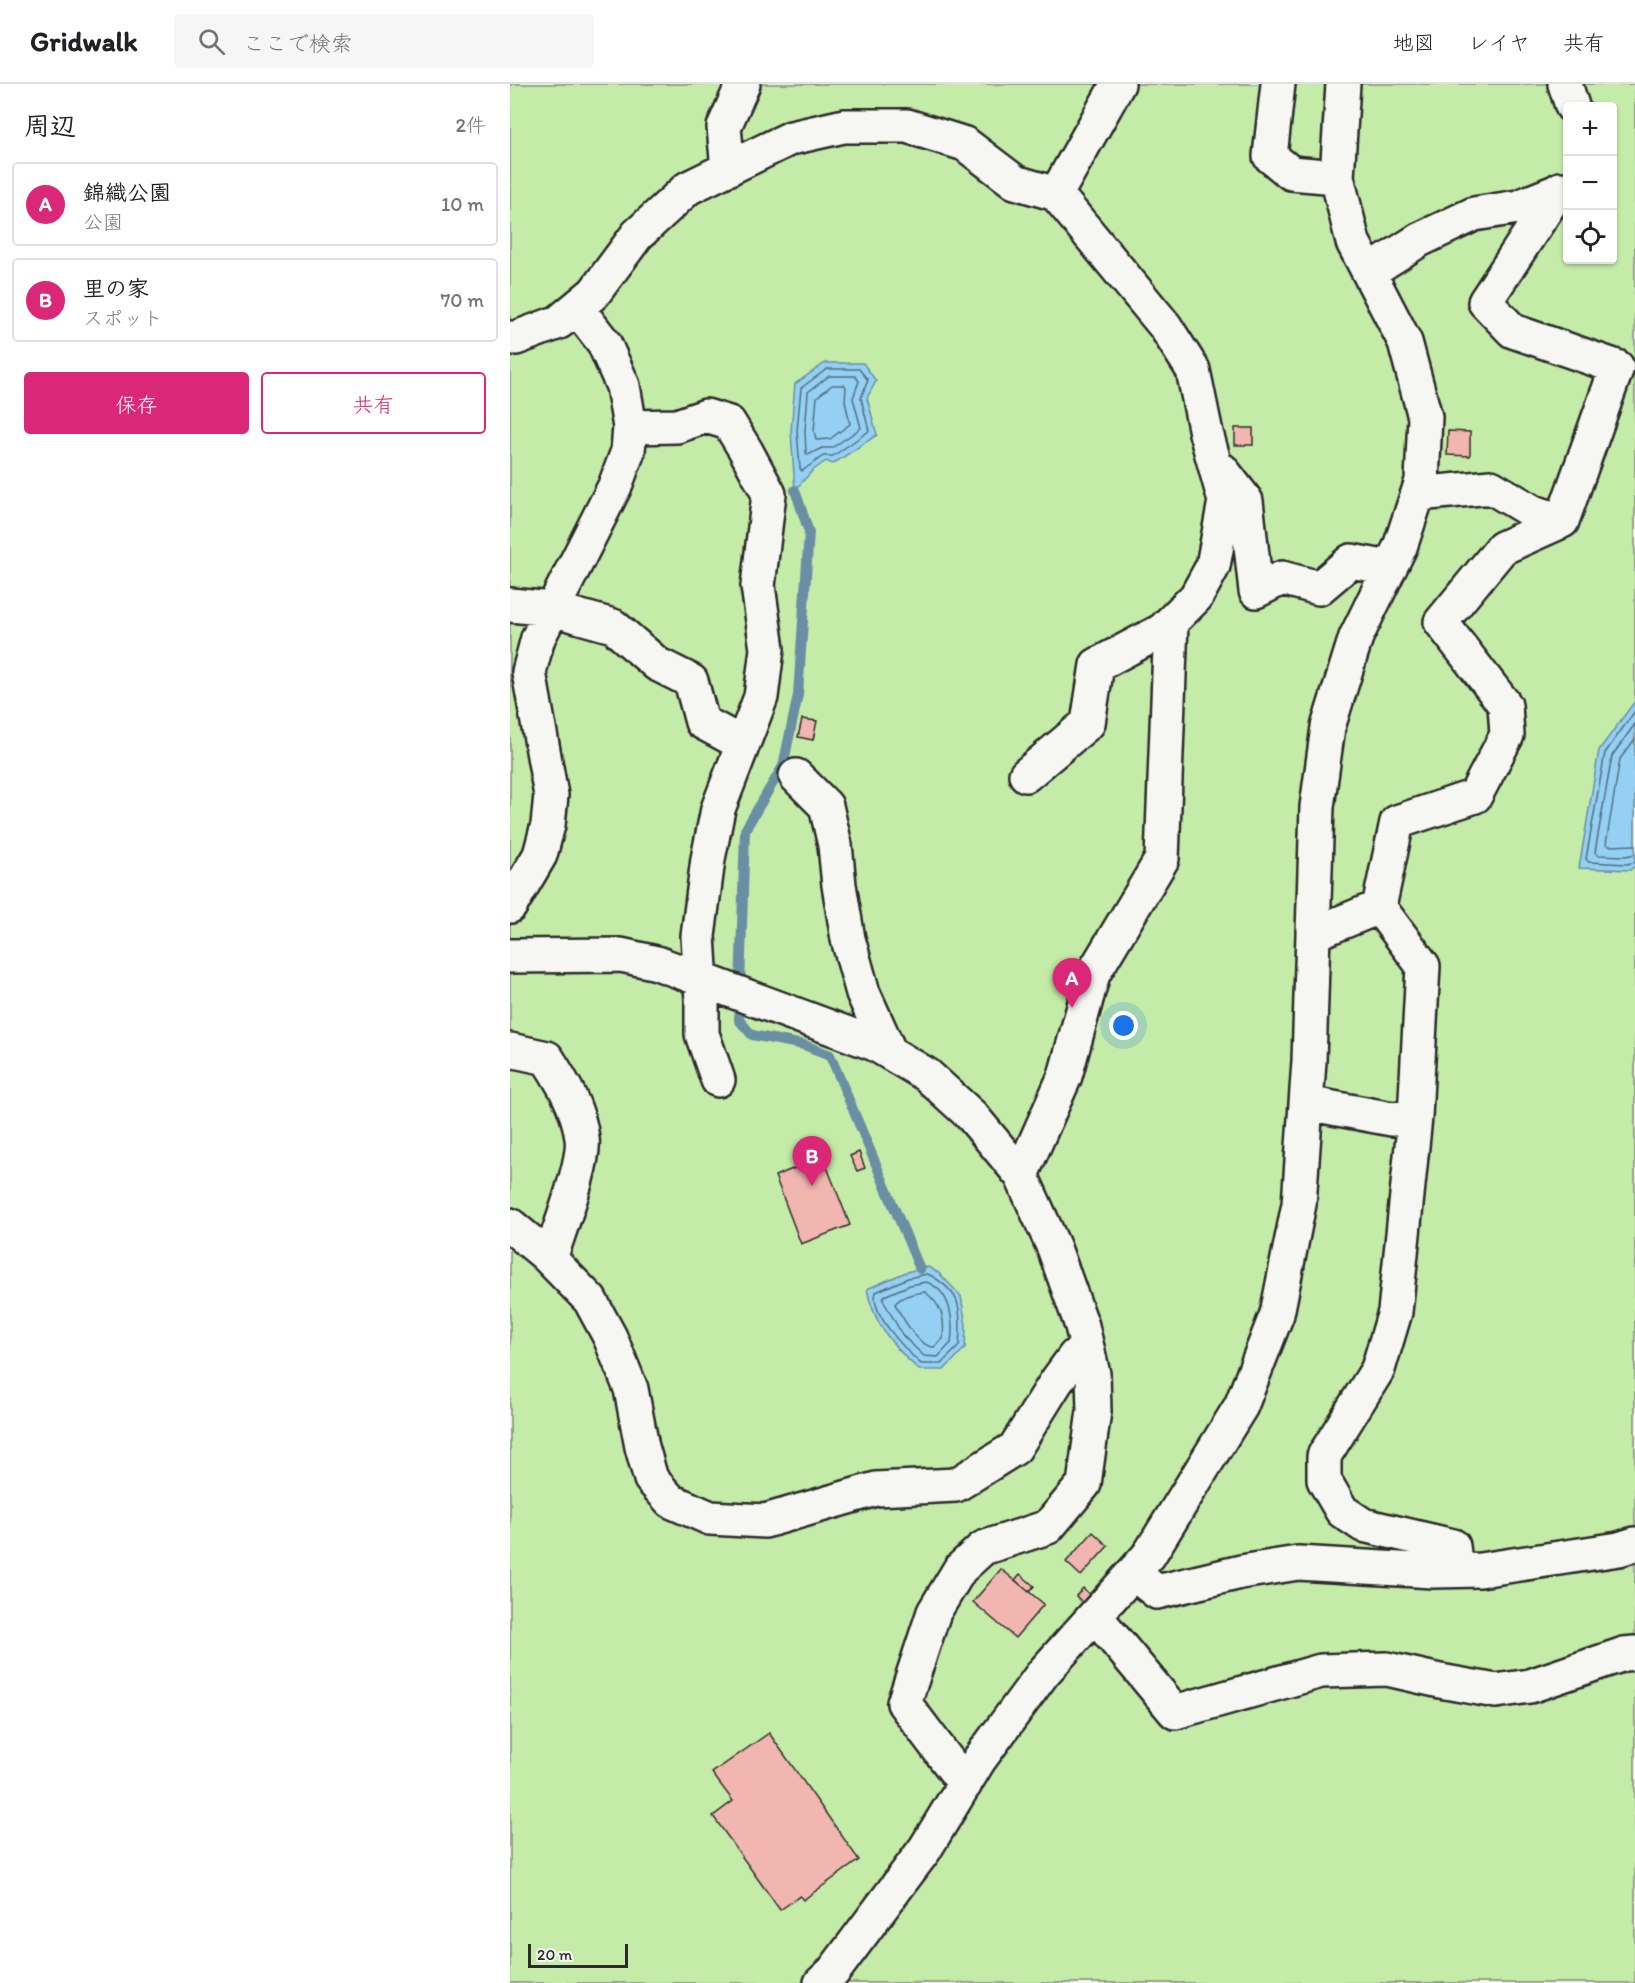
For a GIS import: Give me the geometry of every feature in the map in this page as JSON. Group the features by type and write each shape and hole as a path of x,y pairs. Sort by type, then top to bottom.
{"street":[{"path":"728,169 724,127 743,84"},
{"path":"1056,194 1118,84"},
{"path":"1278,84 1270,156 1291,173 1337,177"},
{"path":"821,1983 833,1972 925,1849 980,1760 1043,1673 1149,1555 1241,1406 1276,1314 1299,1204 1306,1103 1317,807 1328,727 1356,637 1400,547 1422,481 1425,417 1405,342 1353,242 1337,177 1342,84"},
{"path":"1565,84 1571,102"},
{"path":"510,338 559,322 577,308 594,293 637,235 688,188 791,138 844,126 907,126 965,144 1015,182 1056,194 1165,326 1193,370 1225,501 1213,566 1196,597 1163,630 1097,665 1088,723 1026,775"},
{"path":"1369,272 1419,240 1474,214 1518,207 1563,184"},
{"path":"1456,1570 1453,1546 1363,1525 1342,1511 1324,1479 1324,1456 1378,1369 1395,1312 1415,1117 1423,966 1379,907 1397,822 1475,796 1507,735 1505,705 1441,622 1502,548 1562,521 1617,367 1513,331 1485,302 1563,184"},
{"path":"510,906 540,855 548,825 551,795 523,701 529,672 538,638 615,486 628,451 630,427 623,386 604,343 577,308"},
{"path":"630,427 676,426 706,416 729,423 769,494 758,586 767,649 761,697 718,809 708,860 698,936 702,1034 718,1080"},
{"path":"1214,458 1246,501 1256,591 1282,578 1319,588 1352,561 1389,568"},
{"path":"1418,494 1491,487 1533,512 1562,521"},
{"path":"510,605 552,609 613,626 657,664 691,681 702,722 743,744"},
{"path":"1021,1175 1065,1076 1093,974 1162,859 1171,622"},
{"path":"796,776 826,806 835,845 848,939 863,993 890,1053"},
{"path":"1313,934 1379,907"},
{"path":"510,956 621,955 657,963 875,1044 927,1075 972,1116 1021,1175 1054,1248 1082,1326 1093,1374 1095,1411 1084,1484 1048,1527 983,1548 960,1569 934,1612 904,1703 965,1784"},
{"path":"510,1050 547,1058 570,1094 583,1139 579,1166 550,1259"},
{"path":"1306,1103 1392,1119 1415,1117"},
{"path":"510,1225 550,1259 590,1300 610,1337 631,1389 642,1447 651,1479 671,1501 710,1518 765,1521 876,1489 956,1485 1015,1448 1075,1356 1088,1351"},
{"path":"1133,1573 1157,1592 1241,1572 1298,1563 1480,1570 1537,1563 1619,1549 1635,1544"},
{"path":"1095,1616 1175,1712 1322,1671 1387,1669 1496,1690 1530,1686 1624,1654 1635,1653"}],"green space":[{"path":"510,84 1635,84 1635,1983 510,1983"}],"water":[{"path":"825,363 863,363 876,381 867,398 877,435 833,464 826,461 812,471 795,490 791,431 795,384"},
{"path":"1635,701 1635,866 1630,870 1579,868 1599,750"},
{"path":"928,1267 939,1273 961,1296 966,1325 965,1348 944,1370 919,1370 901,1352 886,1334 874,1313 867,1289 906,1272"}],"building":[{"path":"1235,428 1253,428 1253,445 1235,445"},
{"path":"1448,431 1470,432 1470,456 1447,455"},
{"path":"802,719 817,721 813,740 798,737"},
{"path":"859,1152 865,1168 857,1171 850,1156"},
{"path":"823,1157 850,1225 801,1244 775,1176"},
{"path":"1093,1532 1108,1546 1081,1576 1066,1562"},
{"path":"1001,1569 1044,1604 1015,1638 973,1602"},
{"path":"1020,1574 1034,1586 1029,1592 1015,1580"},
{"path":"1083,1588 1090,1595 1083,1603 1076,1596"},
{"path":"769,1733 859,1860 803,1900 800,1896 780,1910 713,1816 733,1801 712,1773"}],"waterway":[{"path":"795,490 809,532 798,695 783,766 745,830 739,1020 752,1035 804,1045 830,1055 920,1269"}],"place":[{"name":"錦織公園","path":"1072,1008"},
{"name":"里の家","path":"812,1186"}]}
